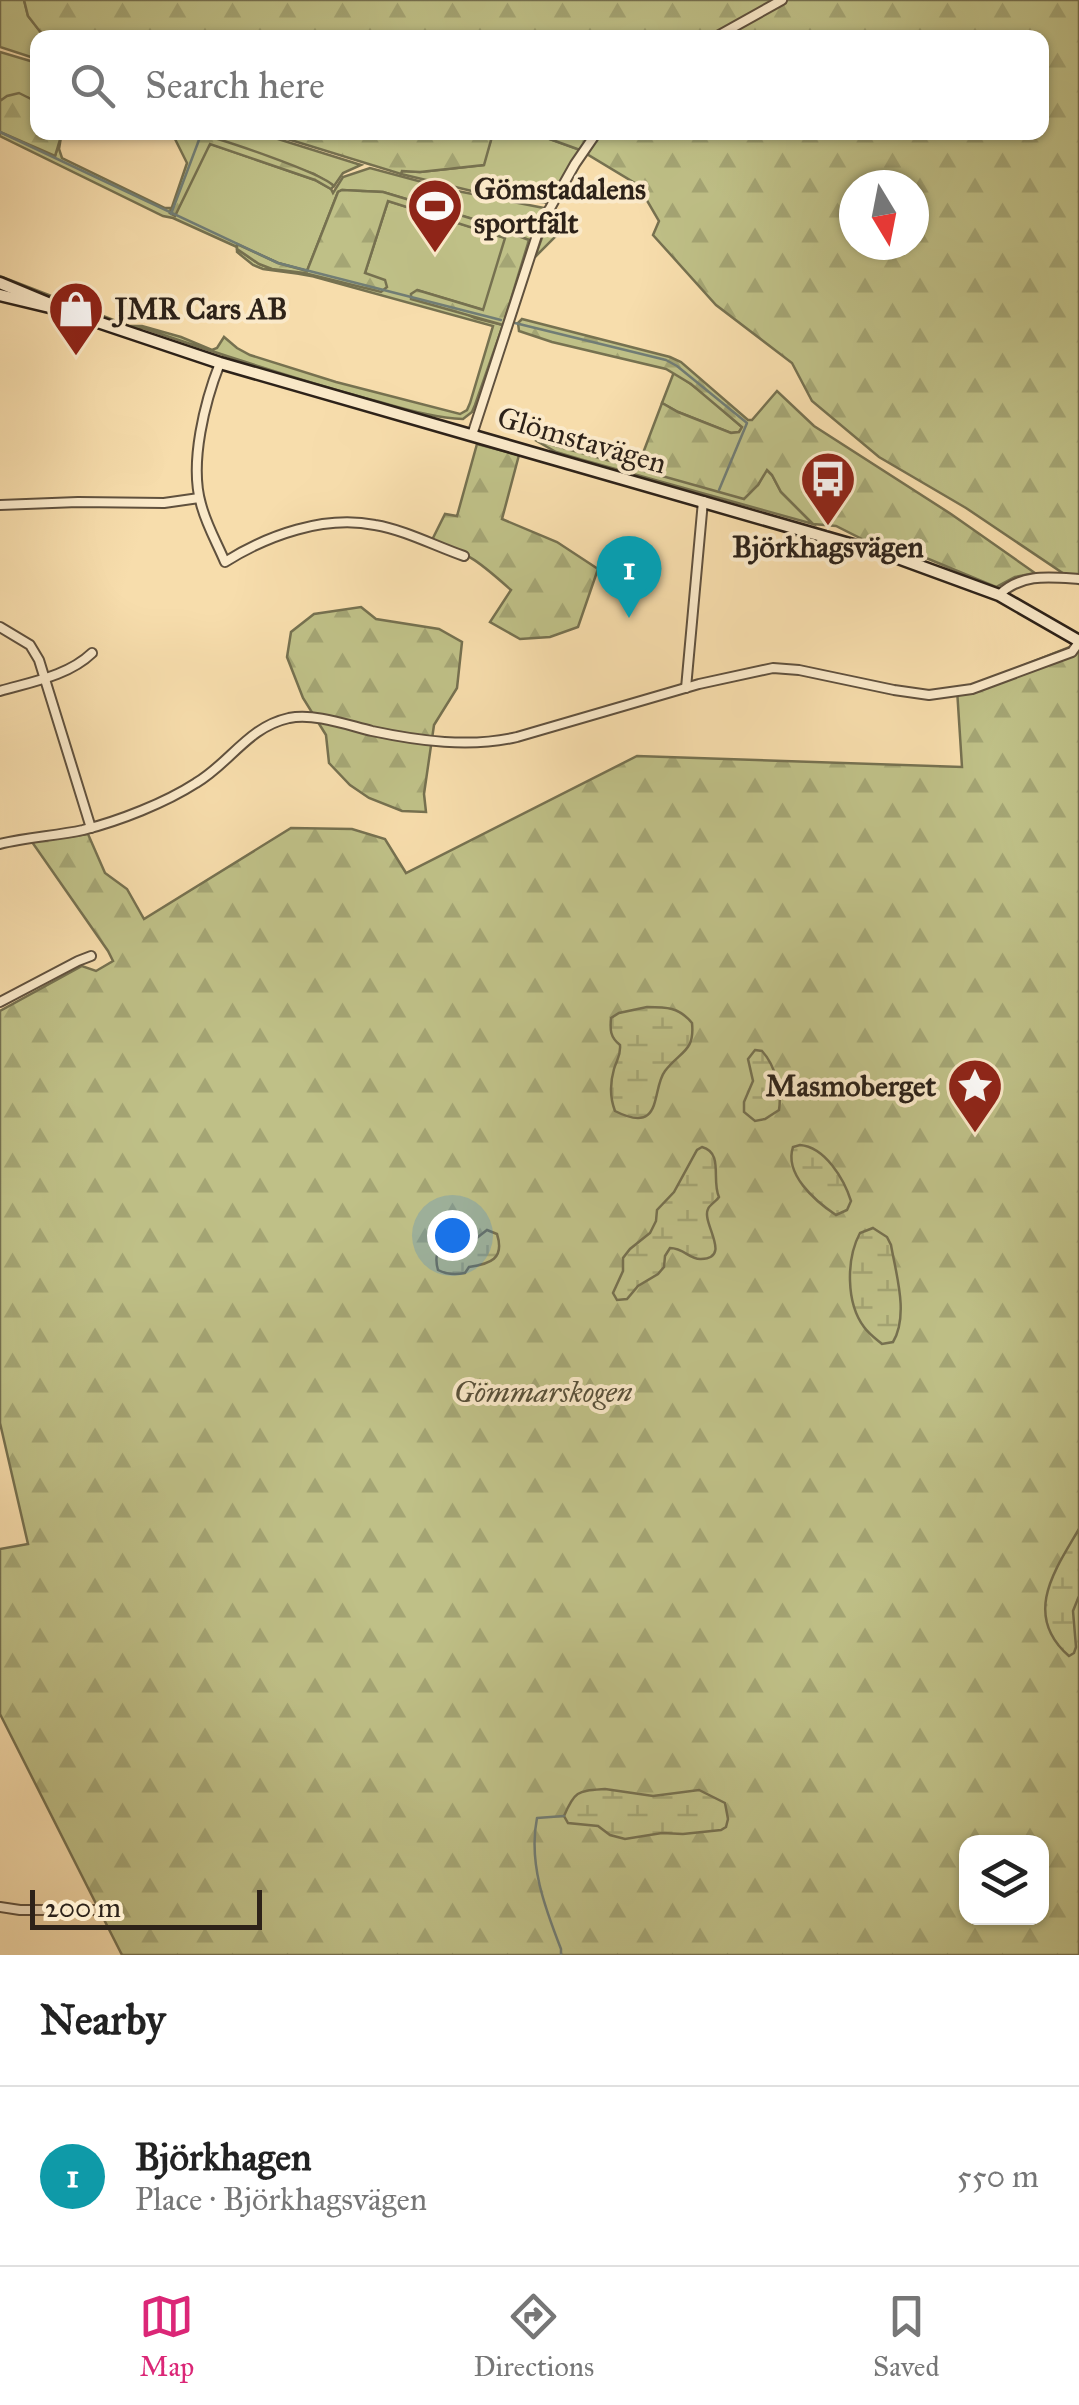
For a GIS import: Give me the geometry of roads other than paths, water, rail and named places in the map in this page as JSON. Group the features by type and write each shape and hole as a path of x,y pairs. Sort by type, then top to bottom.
{"main road":[{"name":"Glömstavägen","path":"0,283 62,310"},
{"name":"Glömstavägen","path":"0,295 62,310 220,363 898,558 999,596 1079,641"}],"street":[{"path":"728,30 782,0"},
{"path":"472,434 540,226 592,140"},
{"path":"220,363 201,423 200,498 225,562 274,537 337,522 375,525 464,556"},
{"path":"0,505 164,503 200,498"},
{"path":"686,688 703,501"},
{"path":"999,596 1020,580 1079,579"},
{"path":"0,627 30,645 39,660 91,828"},
{"path":"0,844 113,821 197,783 253,734 290,718 313,718 409,738 485,741 516,736 736,674 783,668 908,693 972,689 1072,652 1079,641"},
{"path":"0,691 76,666 92,653"},
{"path":"0,1002 91,956"},
{"path":"0,1907 96,1910"}],"waterway":[{"path":"0,132 278,263 501,320"},
{"path":"171,214 199,140"},
{"path":"515,323 666,360 747,423 719,490"},
{"path":"561,1955 540,1885 535,1835 537,1818 564,1816"}],"place":[{"name":"Gömstadalens sportfält","path":"435,255"},
{"name":"JMR Cars AB","path":"76,358"},
{"name":"Björkhagsvägen","path":"828,528"},
{"name":"Björkhagen","path":"629,618"},
{"name":"Masmoberget","path":"975,1135"}],"park label":[{"name":"Gömmarskogen","path":"543,1392"}]}
